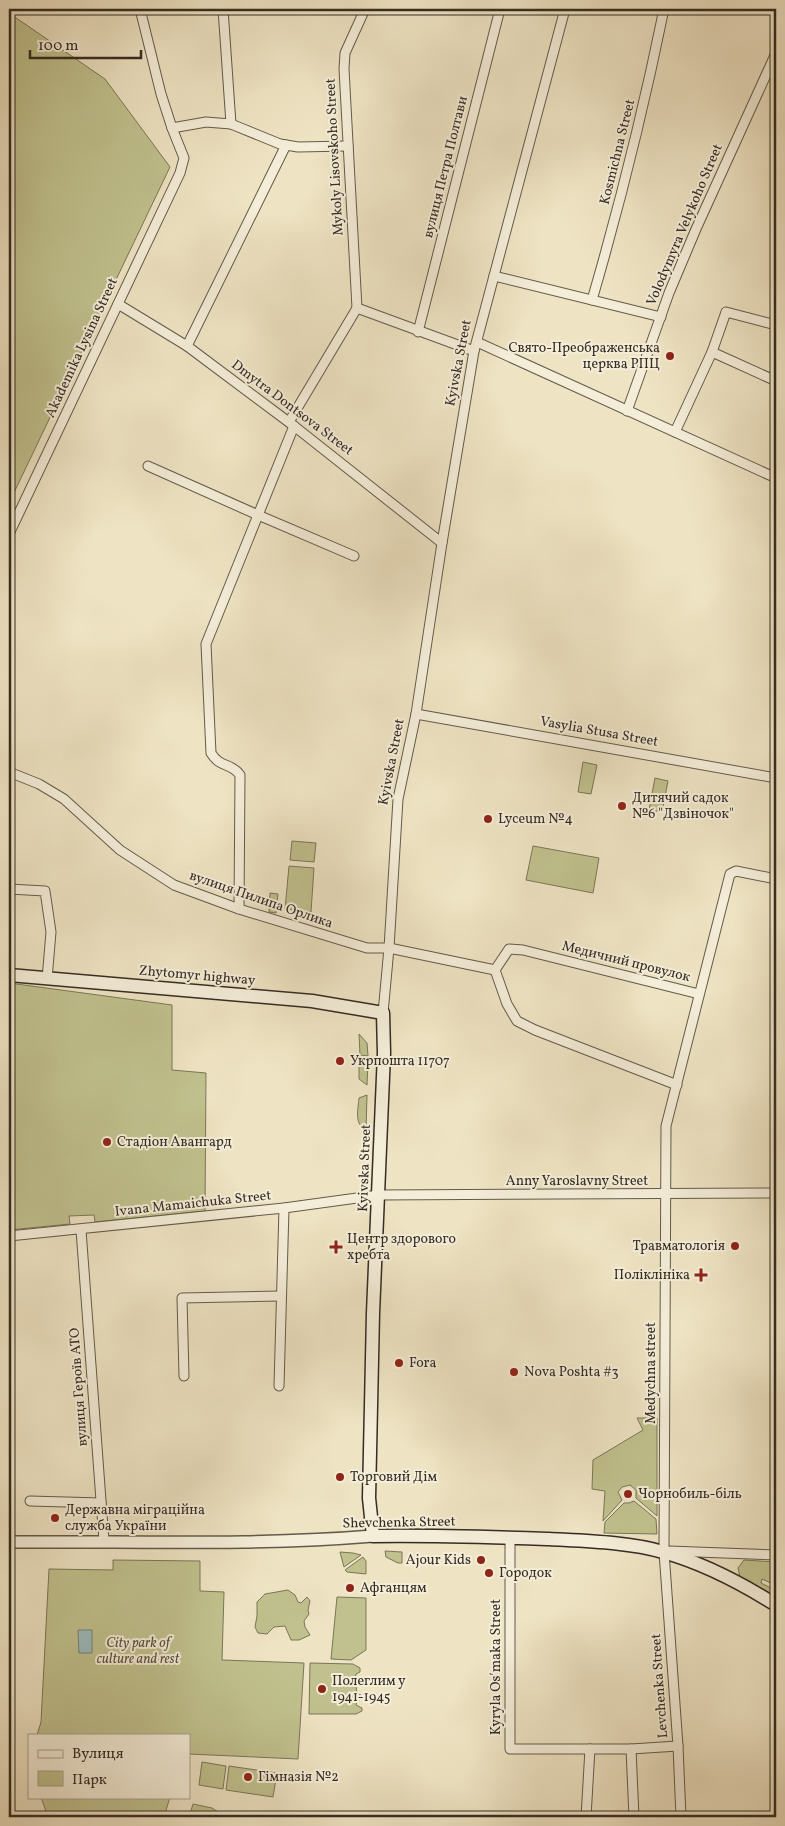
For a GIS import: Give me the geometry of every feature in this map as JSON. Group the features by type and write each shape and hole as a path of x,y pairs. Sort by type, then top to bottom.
{"main road":[{"name":"Zhytomyr highway","path":"9,975 47,980 312,1001 383,1014"},
{"name":"Kyivska Street","path":"373,1536 368,1498 384,1052 383,1014"},
{"name":"Shevchenka Street","path":"373,1536 578,1540 647,1548 664,1552 730,1578 776,1605"}],"street":[{"path":"140,9 172,128 206,122 230,124 280,144 298,147 348,146"},
{"path":"223,9 230,124"},
{"name":"Mykoly Lisovskoho Street","path":"356,308 344,69 345,53 365,9"},
{"name":"вулиця Петра Полтави","path":"418,332 500,9"},
{"name":"Kyivska Street","path":"383,1014 398,799 416,714 475,347 565,9"},
{"name":"Kosmichna Street","path":"592,300 613,228 644,104 664,9"},
{"name":"Volodymyra Velykoho Street","path":"627,411 661,317 696,229 776,53"},
{"name":"Akademika Lysina Street","path":"9,534 180,173 184,158 172,128"},
{"path":"188,346 286,145"},
{"path":"494,276 661,317"},
{"name":"Dmytra Dontsova Street","path":"118,304 188,346 292,424 442,543"},
{"path":"239,909 240,775 237,770 216,762 212,753 206,644 292,424 356,308 418,332 475,347 627,411 776,478"},
{"path":"675,432 712,352 726,312 776,325"},
{"path":"712,352 776,381"},
{"path":"148,466 354,556"},
{"name":"Vasylia Stusa Street","path":"416,714 776,778"},
{"name":"вулиця Пилипа Орлика","path":"9,772 39,784 64,799 120,850 174,885 239,909 360,946 367,948 389,948"},
{"path":"699,994 730,874 736,871 776,879"},
{"path":"9,889 46,891 51,932 47,980"},
{"path":"389,948 495,970 507,1004 517,1021 535,1030 677,1085"},
{"name":"Медичний провулок","path":"495,970 509,949 523,950 699,994 666,1126 666,1195"},
{"name":"Anny Yaroslavny Street","path":"379,1195 776,1193"},
{"name":"Ivana Mamaichuka Street","path":"9,1236 284,1208 379,1195"},
{"name":"Medychna street","path":"664,1552 666,1195"},
{"path":"278,1386 284,1208"},
{"name":"вулиця Героїв АТО","path":"81,1230 104,1541"},
{"path":"184,1376 182,1298 281,1296"},
{"path":"30,1501 101,1503"},
{"name":"Shevchenka Street","path":"9,1542 228,1541 338,1539 373,1536"},
{"name":"Kyryla Osʹmaka Street","path":"510,1538 510,1749 590,1750 678,1746"},
{"path":"664,1552 679,1550 776,1555"},
{"name":"Levchenka Street","path":"664,1552 678,1746 681,1817"},
{"path":"631,1749 634,1817"},
{"path":"586,1817 590,1750"}],"green space":[{"path":"9,13 105,79 170,167 9,503"},
{"path":"583,762 597,765 591,794 578,792"},
{"path":"655,778 668,781 662,812 649,810"},
{"path":"292,841 316,843 314,862 290,860"},
{"path":"533,846 599,858 593,893 526,880"},
{"path":"289,866 314,868 311,912 285,909"},
{"path":"270,893 278,894 276,913 269,912"},
{"name":"Стадіон Авангард","path":"9,983 172,1005 172,1070 206,1073 205,1211 95,1222 94,1215 69,1216 70,1224 9,1230"},
{"path":"359,1034 367,1043 368,1056 360,1055"},
{"path":"359,1061 368,1062 367,1085 359,1079"},
{"path":"367,1095 366,1130 358,1120 358,1112 359,1098"},
{"path":"637,1418 657,1418 657,1516 636,1498 636,1490 630,1485 622,1487 618,1492 622,1500 603,1521 605,1491 592,1489 593,1460 643,1430"},
{"path":"634,1501 656,1519 657,1534 604,1533 605,1522 624,1503"},
{"path":"385,1551 402,1552 402,1563 386,1557"},
{"path":"340,1552 353,1553 361,1555 344,1567"},
{"path":"363,1557 366,1561 366,1574 347,1572 345,1570"},
{"name":"City park of culture and rest","path":"113,1560 200,1561 200,1591 224,1592 222,1660 304,1663 298,1759 190,1754 190,1734 37,1734 41,1722 49,1569 113,1570"},
{"path":"744,1560 776,1562 776,1571 772,1576 771,1583 762,1579 761,1583 771,1588 773,1595 740,1577 738,1568"},
{"path":"288,1590 295,1595 298,1602 301,1603 307,1597 310,1601 309,1614 304,1621 310,1635 299,1640 291,1640 285,1626 274,1627 267,1634 258,1633 255,1627 257,1602 265,1594"},
{"path":"337,1597 366,1598 366,1650 351,1660 331,1659"},
{"path":"310,1663 353,1664 360,1668 360,1672 356,1674 355,1678 360,1681 360,1684 356,1686 357,1694 361,1695 361,1699 357,1701 356,1705 362,1708 362,1711 356,1714 309,1714"},
{"path":"202,1762 226,1766 223,1789 199,1785"},
{"path":"229,1766 277,1773 273,1797 226,1790"},
{"path":"41,1798 170,1798 164,1817 48,1817"},
{"path":"193,1804 212,1808 226,1817 189,1817"}],"water":[{"path":"78,1630 92,1630 92,1653 79,1653"}],"place":[{"name":"Свято-Преображенська церква РПЦ","path":"670,356"},
{"name":"Дитячий садок №6 \"Дзвіночок\"","path":"622,806"},
{"name":"Lyceum №4","path":"488,819"},
{"name":"Укрпошта 11707","path":"340,1061"},
{"name":"Стадіон Авангард","path":"107,1142"},
{"name":"Травматологія","path":"735,1246"},
{"name":"Центр здорового хребта","path":"336,1247"},
{"name":"Поліклініка","path":"701,1275"},
{"name":"Fora","path":"399,1363"},
{"name":"Nova Poshta #3","path":"514,1372"},
{"name":"Торговий Дім","path":"340,1477"},
{"name":"Чорнобиль-біль","path":"628,1494"},
{"name":"Державна міграційна служба України","path":"55,1518"},
{"name":"Ajour Kids","path":"481,1560"},
{"name":"Городок","path":"489,1573"},
{"name":"Афганцям","path":"350,1588"},
{"name":"Полеглим у 1941-1945","path":"322,1689"},
{"name":"Гімназія №2","path":"248,1777"}]}
